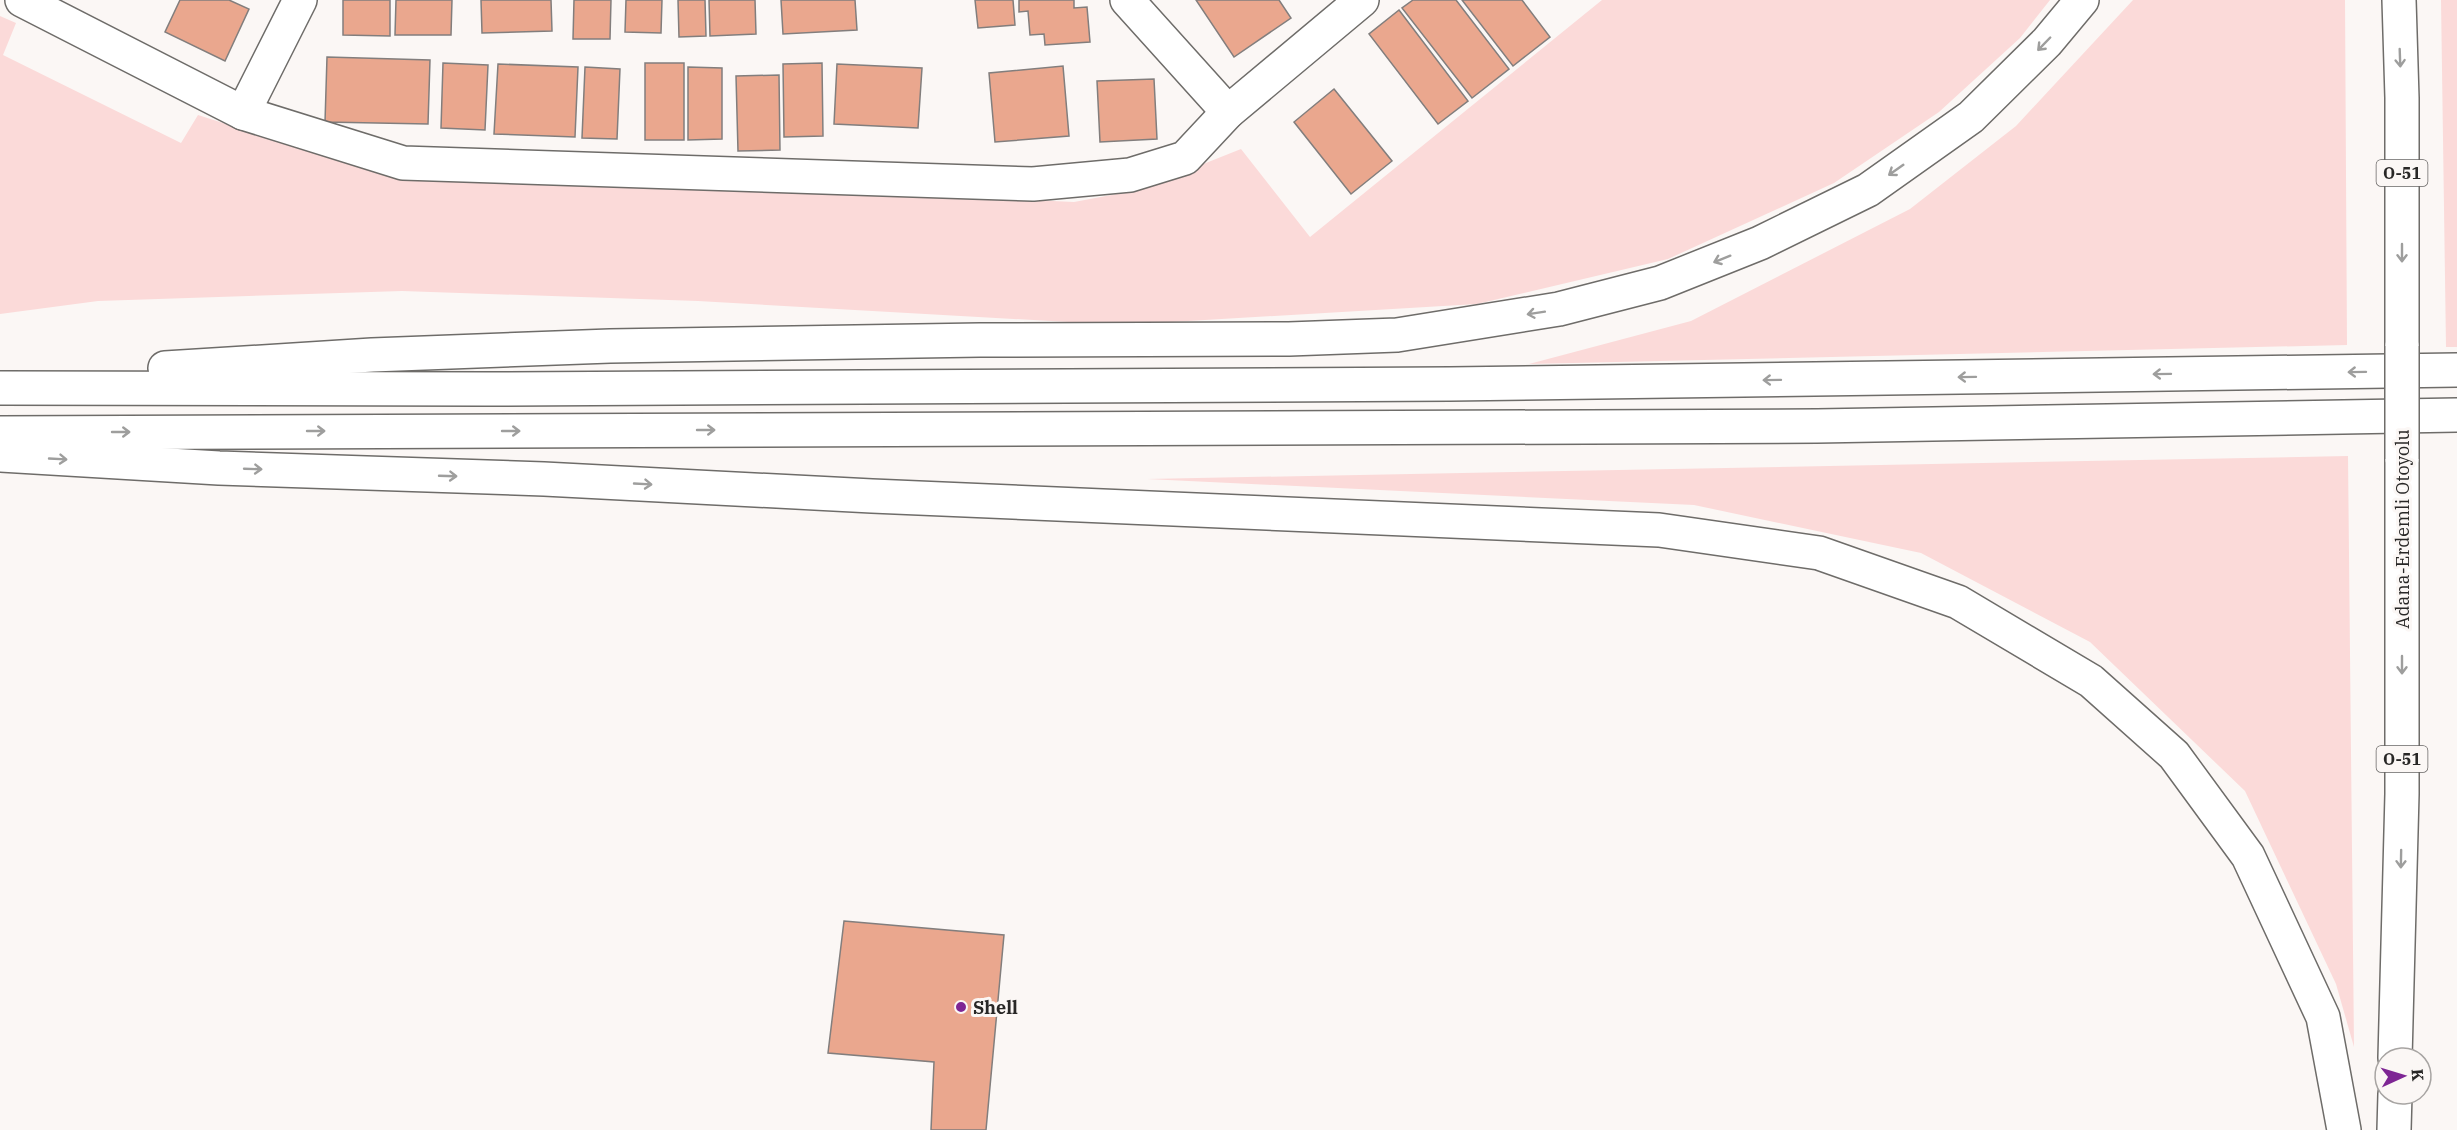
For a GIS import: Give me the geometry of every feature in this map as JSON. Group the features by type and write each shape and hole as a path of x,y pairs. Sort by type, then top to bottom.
{"main road":[{"path":"22,0 243,113 403,163 1033,184 1130,175 1185,158 1228,112 1362,0"},
{"path":"243,113 300,0"},
{"path":"1127,0 1228,112"},
{"path":"0,368 161,368 384,355 610,346 1385,336 1558,309 1660,284 1760,243 1868,190 1971,117 2047,42 2082,0"},
{"name":"Adana-Erdemli Otoyolu","path":"2396,1046 2402,794 2402,98 2399,0"},
{"path":"0,388 498,389 1450,384 2457,370"},
{"path":"0,433 1817,426 2457,415"},
{"path":"0,456 219,468 544,479 1659,530 1819,554 1958,602 2091,681 2174,755 2248,856 2323,1017 2344,1130"},
{"path":"2394,1106 2394,1130"}],"shaded area":[{"path":"1602,0 2050,0 2020,38 1939,112 1834,183 1668,259 1477,304 1121,325 698,301 402,291 98,301 0,314 0,16 16,23 3,55 181,143 198,115 395,178 741,186 1074,202 1138,190 1241,149 1310,237"},
{"path":"2133,0 2345,0 2347,345 1529,364 1691,321 1910,209 2016,126"},
{"path":"2441,0 2457,0 2457,347 2446,347"},
{"path":"2348,456 2354,1047 2336,984 2245,791 2090,642 1921,553 1694,505 1147,479"}],"building":[{"path":"180,0 229,0 249,9 225,61 165,32"},
{"path":"343,0 390,0 390,36 343,35"},
{"path":"396,0 452,0 451,35 395,35"},
{"path":"481,0 551,0 552,31 482,33"},
{"path":"574,0 611,0 610,39 573,39"},
{"path":"626,0 662,0 661,33 625,32"},
{"path":"678,0 705,0 706,36 679,37"},
{"path":"709,0 755,0 756,34 710,36"},
{"path":"781,0 855,0 857,30 783,34"},
{"path":"975,0 1013,0 1015,25 978,28"},
{"path":"1019,0 1074,0 1074,8 1087,7 1090,42 1045,45 1044,34 1030,35 1028,11 1019,12"},
{"path":"1196,0 1279,0 1291,18 1234,57"},
{"path":"1413,0 1456,0 1509,69 1472,98 1402,8"},
{"path":"1462,0 1522,0 1550,37 1513,66"},
{"path":"1399,10 1468,101 1438,124 1369,34"},
{"path":"327,57 430,60 428,124 325,122"},
{"path":"443,63 488,65 485,130 441,128"},
{"path":"645,63 684,63 684,140 645,140"},
{"path":"822,63 823,136 784,137 783,64"},
{"path":"498,64 578,67 575,137 494,134"},
{"path":"837,64 922,68 918,128 834,124"},
{"path":"1063,66 1069,136 995,142 989,73"},
{"path":"585,67 620,69 617,139 582,138"},
{"path":"688,67 722,68 722,139 688,140"},
{"path":"779,75 780,150 738,151 736,76"},
{"path":"1154,79 1157,139 1100,142 1097,81"},
{"path":"1334,89 1392,161 1351,194 1294,122"},
{"path":"844,921 1004,935 986,1130 931,1130 934,1062 828,1053"}],"place":[{"name":"Shell","path":"961,1007"}]}
